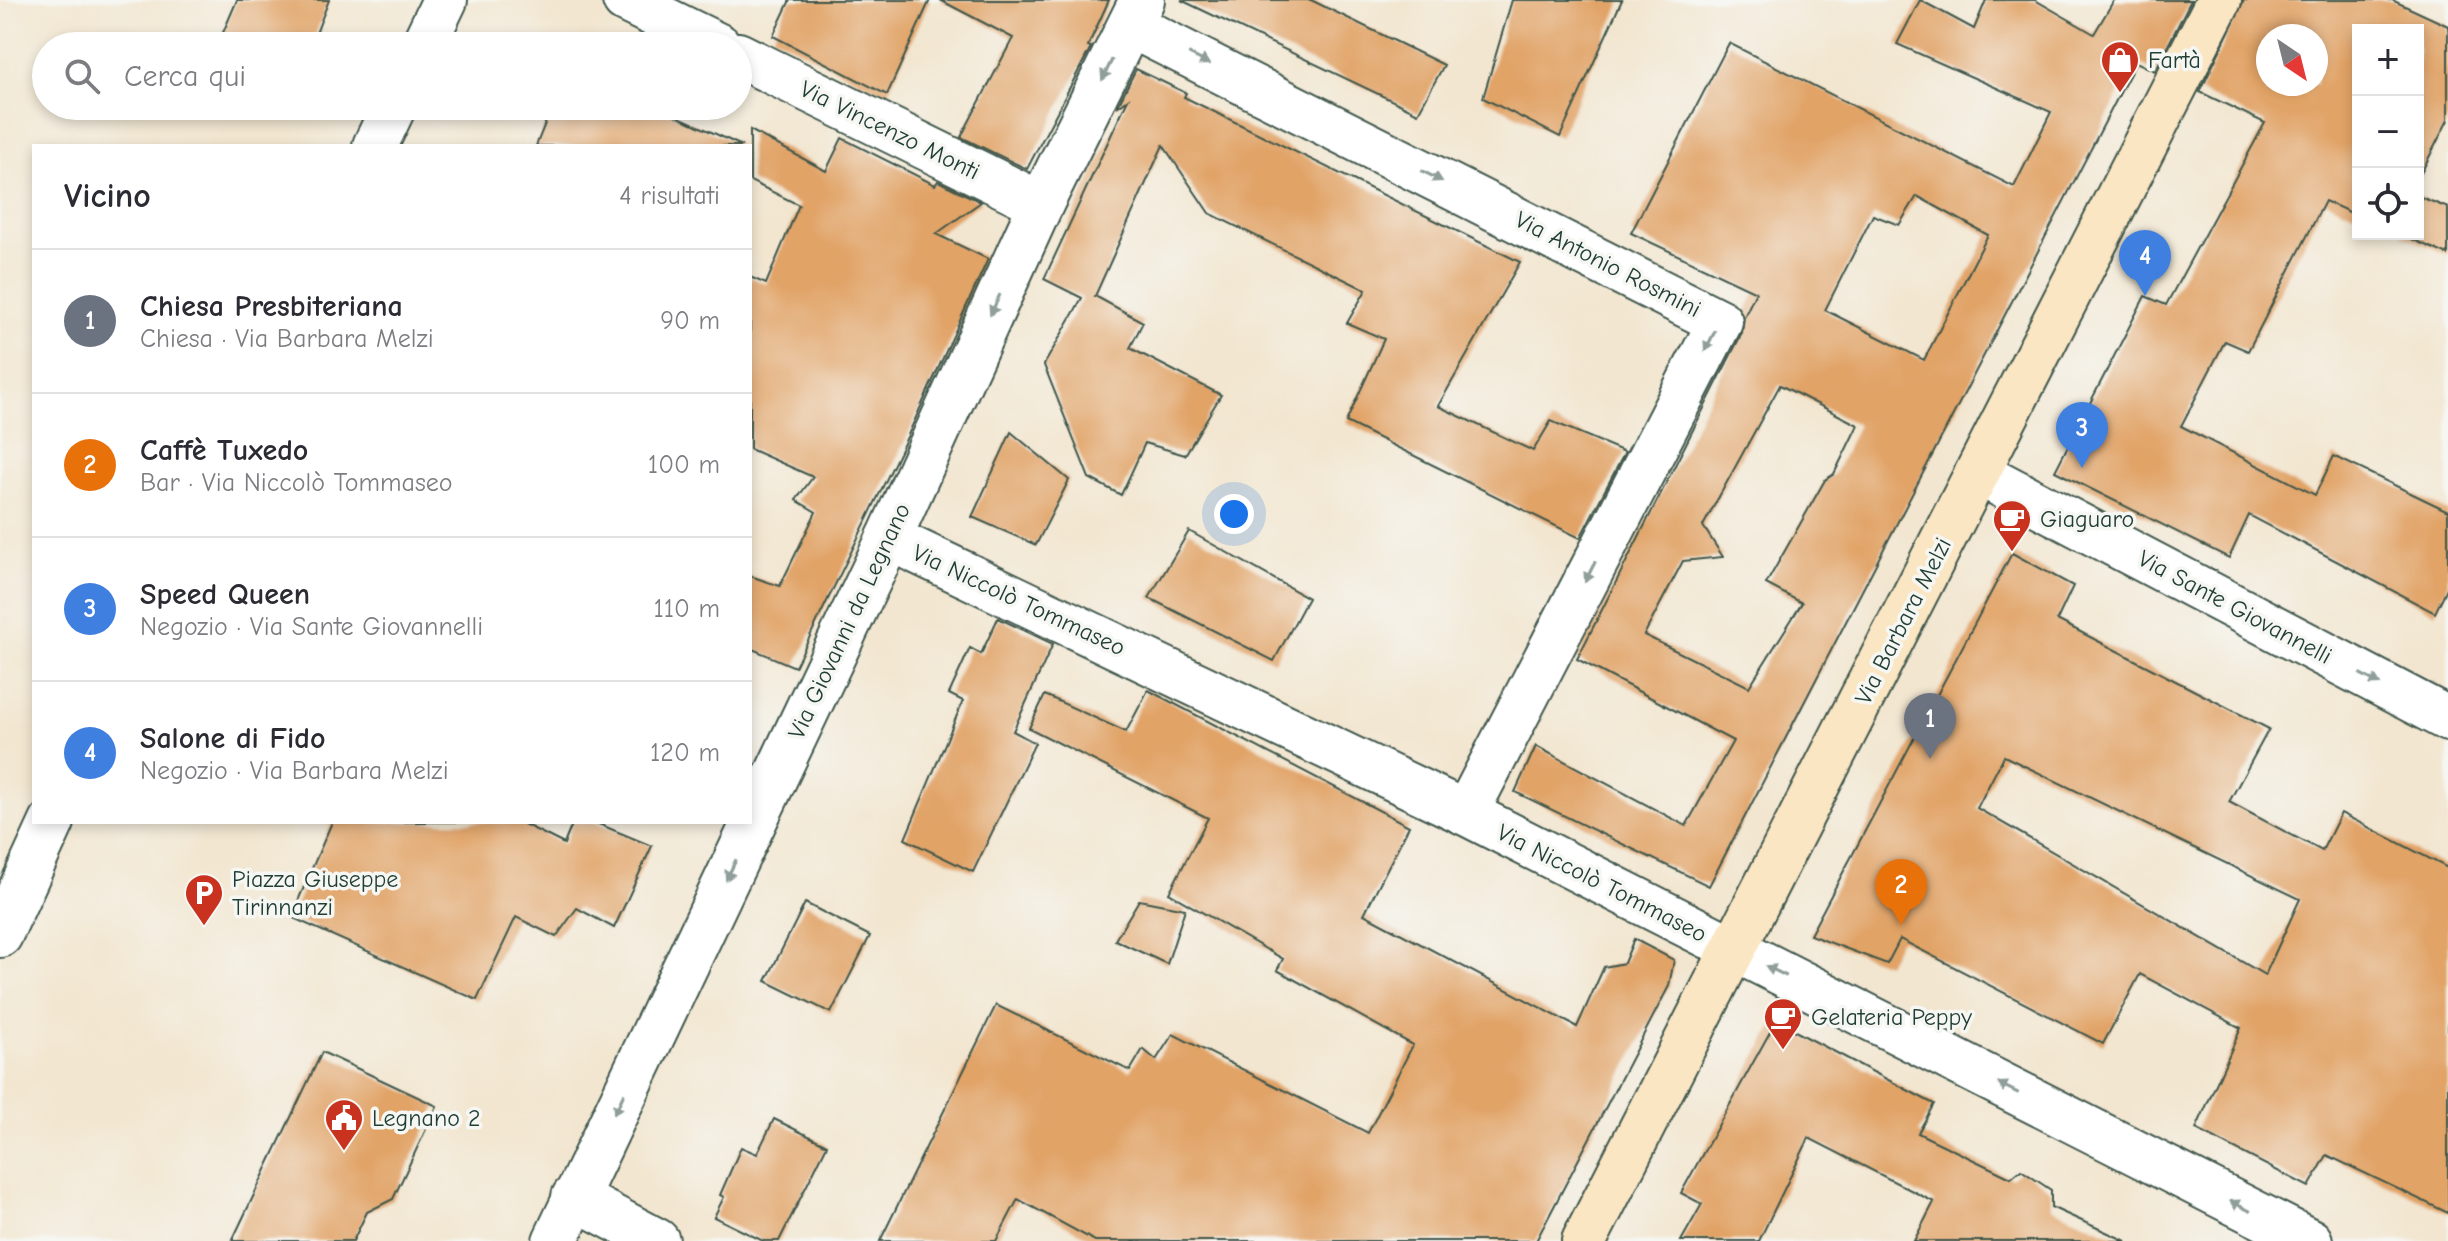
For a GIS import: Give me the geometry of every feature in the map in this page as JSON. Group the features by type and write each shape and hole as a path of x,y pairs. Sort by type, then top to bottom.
{"street":[{"path":"430,32 445,0"},
{"path":"625,0 690,32"},
{"name":"Via Barbara Melzi","path":"1584,1241 2219,0"},
{"name":"Via Giovanni da Legnano","path":"555,1241 889,538 1041,204 1136,12"},
{"name":"Via Antonio Rosmini","path":"1136,12 1720,322 1466,813"},
{"name":"Via Vincenzo Monti","path":"752,62 1041,204"},
{"path":"376,144 387,120"},
{"name":"Via Sante Giovannelli","path":"1979,473 2448,719"},
{"name":"Via Niccolò Tommaseo","path":"889,538 1466,813 2310,1241"},
{"path":"0,935 51,824"},
{"path":"574,1197 657,1241"}],"building":[{"path":"237,0 329,0 316,32 223,32"},
{"path":"790,0 930,0 887,95 773,36"},
{"path":"940,0 1109,0 1088,46 1091,47 1027,169 961,137 1013,38"},
{"path":"1181,0 1311,0 1444,65 1418,113"},
{"path":"1512,0 1622,0 1560,137 1483,98"},
{"path":"1920,0 1974,29 1986,0 2035,0 2094,34 2114,0 2191,0 2155,71 2136,62 1709,886 1515,792 1536,746 1686,826 1733,741 1577,659 1742,333 1744,317 1756,292 1631,233 1729,43 2014,187 2051,112 1897,44","holes":["1917,196 1988,235 1924,360 1825,310 1873,215 1899,225","1780,385 1858,425 1834,474 1825,480 1766,584 1802,603 1749,687 1644,635 1683,561 1723,557 1703,526"]},
{"path":"2244,0 2392,0 2448,26 2448,120 2424,167 2424,24 2352,24 2352,213 2325,201 2248,351 2225,341 2181,426 2315,495 2334,456 2448,511 2448,586 2435,613 2249,515 2229,558 2055,471 2145,296 2166,305 2265,123 2200,92"},
{"path":"1136,69 1186,93 1184,97 1520,262 1438,406 1533,451 1551,421 1625,452 1580,538 1346,422 1384,339 1347,323 1366,290 1209,213 1163,145 1095,296 1143,322 1130,348 1221,395 1185,455 1145,443 1121,495 1089,478 1044,365 1082,298 1044,279 1128,99 1117,107"},
{"path":"546,120 685,120 738,144 537,144"},
{"path":"750,130 826,171 842,138 935,185 938,181 981,202 936,234 988,259 908,435 795,667 752,649 752,577 780,586 816,512 796,500 813,477 752,450 752,278 766,284 799,205 752,182"},
{"path":"2424,198 2448,208 2448,255 2414,240 2424,240"},
{"path":"1011,432 1069,480 1036,545 972,517"},
{"path":"1189,531 1308,598 1274,661 1149,598"},
{"path":"2012,553 2073,586 2057,620 2269,729 2229,802 2322,851 2341,813 2448,868 2448,1213 2327,1155 2309,1187 2196,1129 2241,1028 2140,974 2103,1044 1900,939 1887,964 1810,935","holes":["2004,756 2300,899 2265,975 1977,808"]},
{"path":"998,618 1053,644 1013,731 1035,743 973,872 905,839 963,701 949,694 970,648 981,654"},
{"path":"1148,690 1409,826 1364,914 1577,1027 1604,967 1624,963 1634,939 1674,960 1669,986 1536,1241 1095,1241 1018,1199 996,1241 880,1241 996,1005 1130,1071 1143,1049 1156,1060 1173,1034 1368,1133 1413,1045 1277,970 1283,959 1169,893 1208,818 1029,728 1045,695 1126,732"},
{"path":"331,824 524,824 564,844 572,824 599,824 652,846 614,928 577,908 556,937 516,917 477,1000 291,917"},
{"path":"1139,900 1185,909 1167,964 1115,940"},
{"path":"805,903 870,936 831,1013 766,981"},
{"path":"1776,1021 1934,1104 1918,1133 2011,1178 2021,1170 2051,1190 2051,1207 2126,1241 1914,1241 1934,1202 1809,1138 1759,1241 1681,1241 1702,1204 1681,1193"},
{"name":"Legnano 2","path":"322,1052 437,1106 393,1199 367,1212 353,1241 232,1241"},
{"path":"774,1119 827,1145 779,1241 763,1241 714,1217 741,1147 757,1154"}],"place":[{"name":"Fartà","path":"2120,94"},
{"name":"Salone di Fido","path":"2145,296"},
{"name":"Speed Queen","path":"2082,468"},
{"name":"Giaguaro","path":"2012,553"},
{"name":"Chiesa Presbiteriana","path":"1930,759"},
{"name":"Caffè Tuxedo","path":"1901,925"},
{"name":"Piazza Giuseppe Tirinnanzi","path":"204,927"},
{"name":"Gelateria Peppy","path":"1783,1051"},
{"name":"Legnano 2","path":"344,1152"}]}
